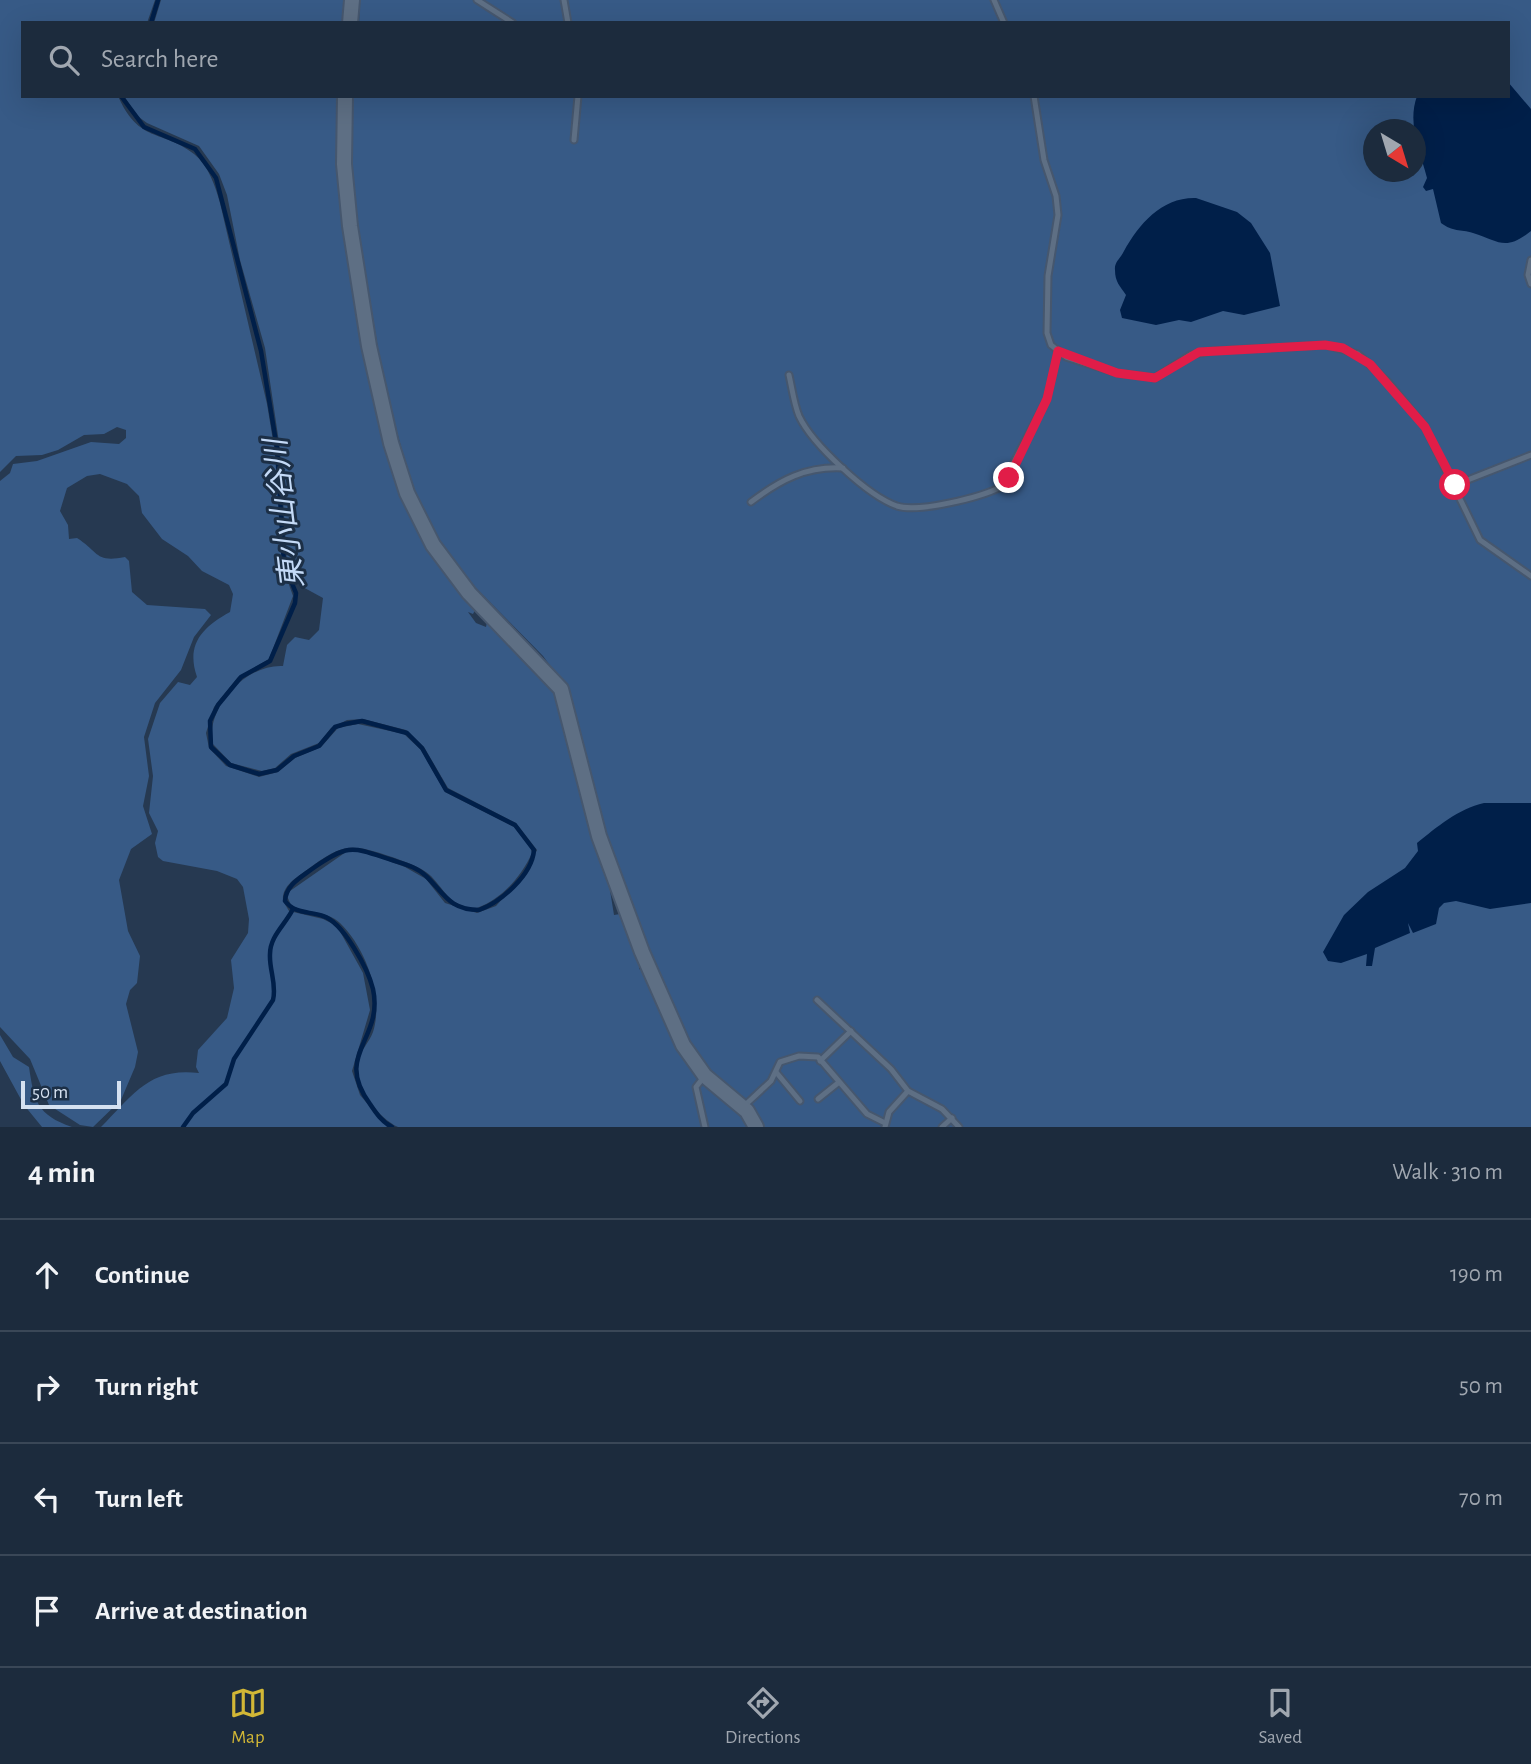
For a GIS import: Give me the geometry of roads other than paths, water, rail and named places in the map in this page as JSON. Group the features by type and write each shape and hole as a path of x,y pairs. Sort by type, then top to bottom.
{"street":[{"path":"350,21 352,0"},
{"path":"345,98 344,164 352,239 369,346 391,443 407,493 433,545 469,593 561,689 579,770 599,836 642,952 683,1045 705,1076 743,1107 756,1127"}],"lane":[{"path":"477,0 510,21"},
{"path":"564,0 568,21"},
{"path":"994,0 1003,21"},
{"path":"575,140 578,98"},
{"path":"1034,98 1044,160 1054,189 1058,215 1048,276 1047,333 1058,351 1117,373 1155,378 1199,352 1325,345 1343,348 1370,364 1425,427 1480,540 1531,576"},
{"path":"1531,260 1528,275 1531,284"},
{"path":"789,374 799,416 843,468 884,498 905,507 988,493 1001,487 1047,399 1058,351"},
{"path":"1455,485 1531,455"},
{"path":"751,502 791,476 815,469 843,468"},
{"path":"817,1000 891,1069 908,1091 952,1118 960,1127"},
{"path":"820,1061 851,1031"},
{"path":"743,1107 771,1081 780,1062 809,1056 820,1061 867,1114 885,1125 889,1112 908,1091"},
{"path":"776,1072 800,1101"},
{"path":"705,1076 696,1087 705,1127"},
{"path":"818,1099 838,1083"},
{"path":"942,1127 952,1118"}],"waterway":[{"name":"東小山谷川","path":"152,21 158,0"},
{"name":"東小山谷川","path":"122,98 144,127 195,149 216,178 261,351 277,448 284,564 296,593 295,603 270,661 241,677 218,705 210,721 211,747 230,765 259,774 277,770 294,756 319,746 335,727 345,724 362,721 407,733 422,748 446,790 515,825 534,850 522,878 497,901 479,910 454,904 414,868 359,850 343,851 334,855 298,879 288,891 285,901 289,905 297,910 323,916 339,927 366,970 373,989 375,1007 356,1072 360,1087 370,1104 382,1120 392,1127"},
{"path":"183,1127 193,1113 226,1084 234,1059 273,1000 271,948 275,936 293,909"}]}
